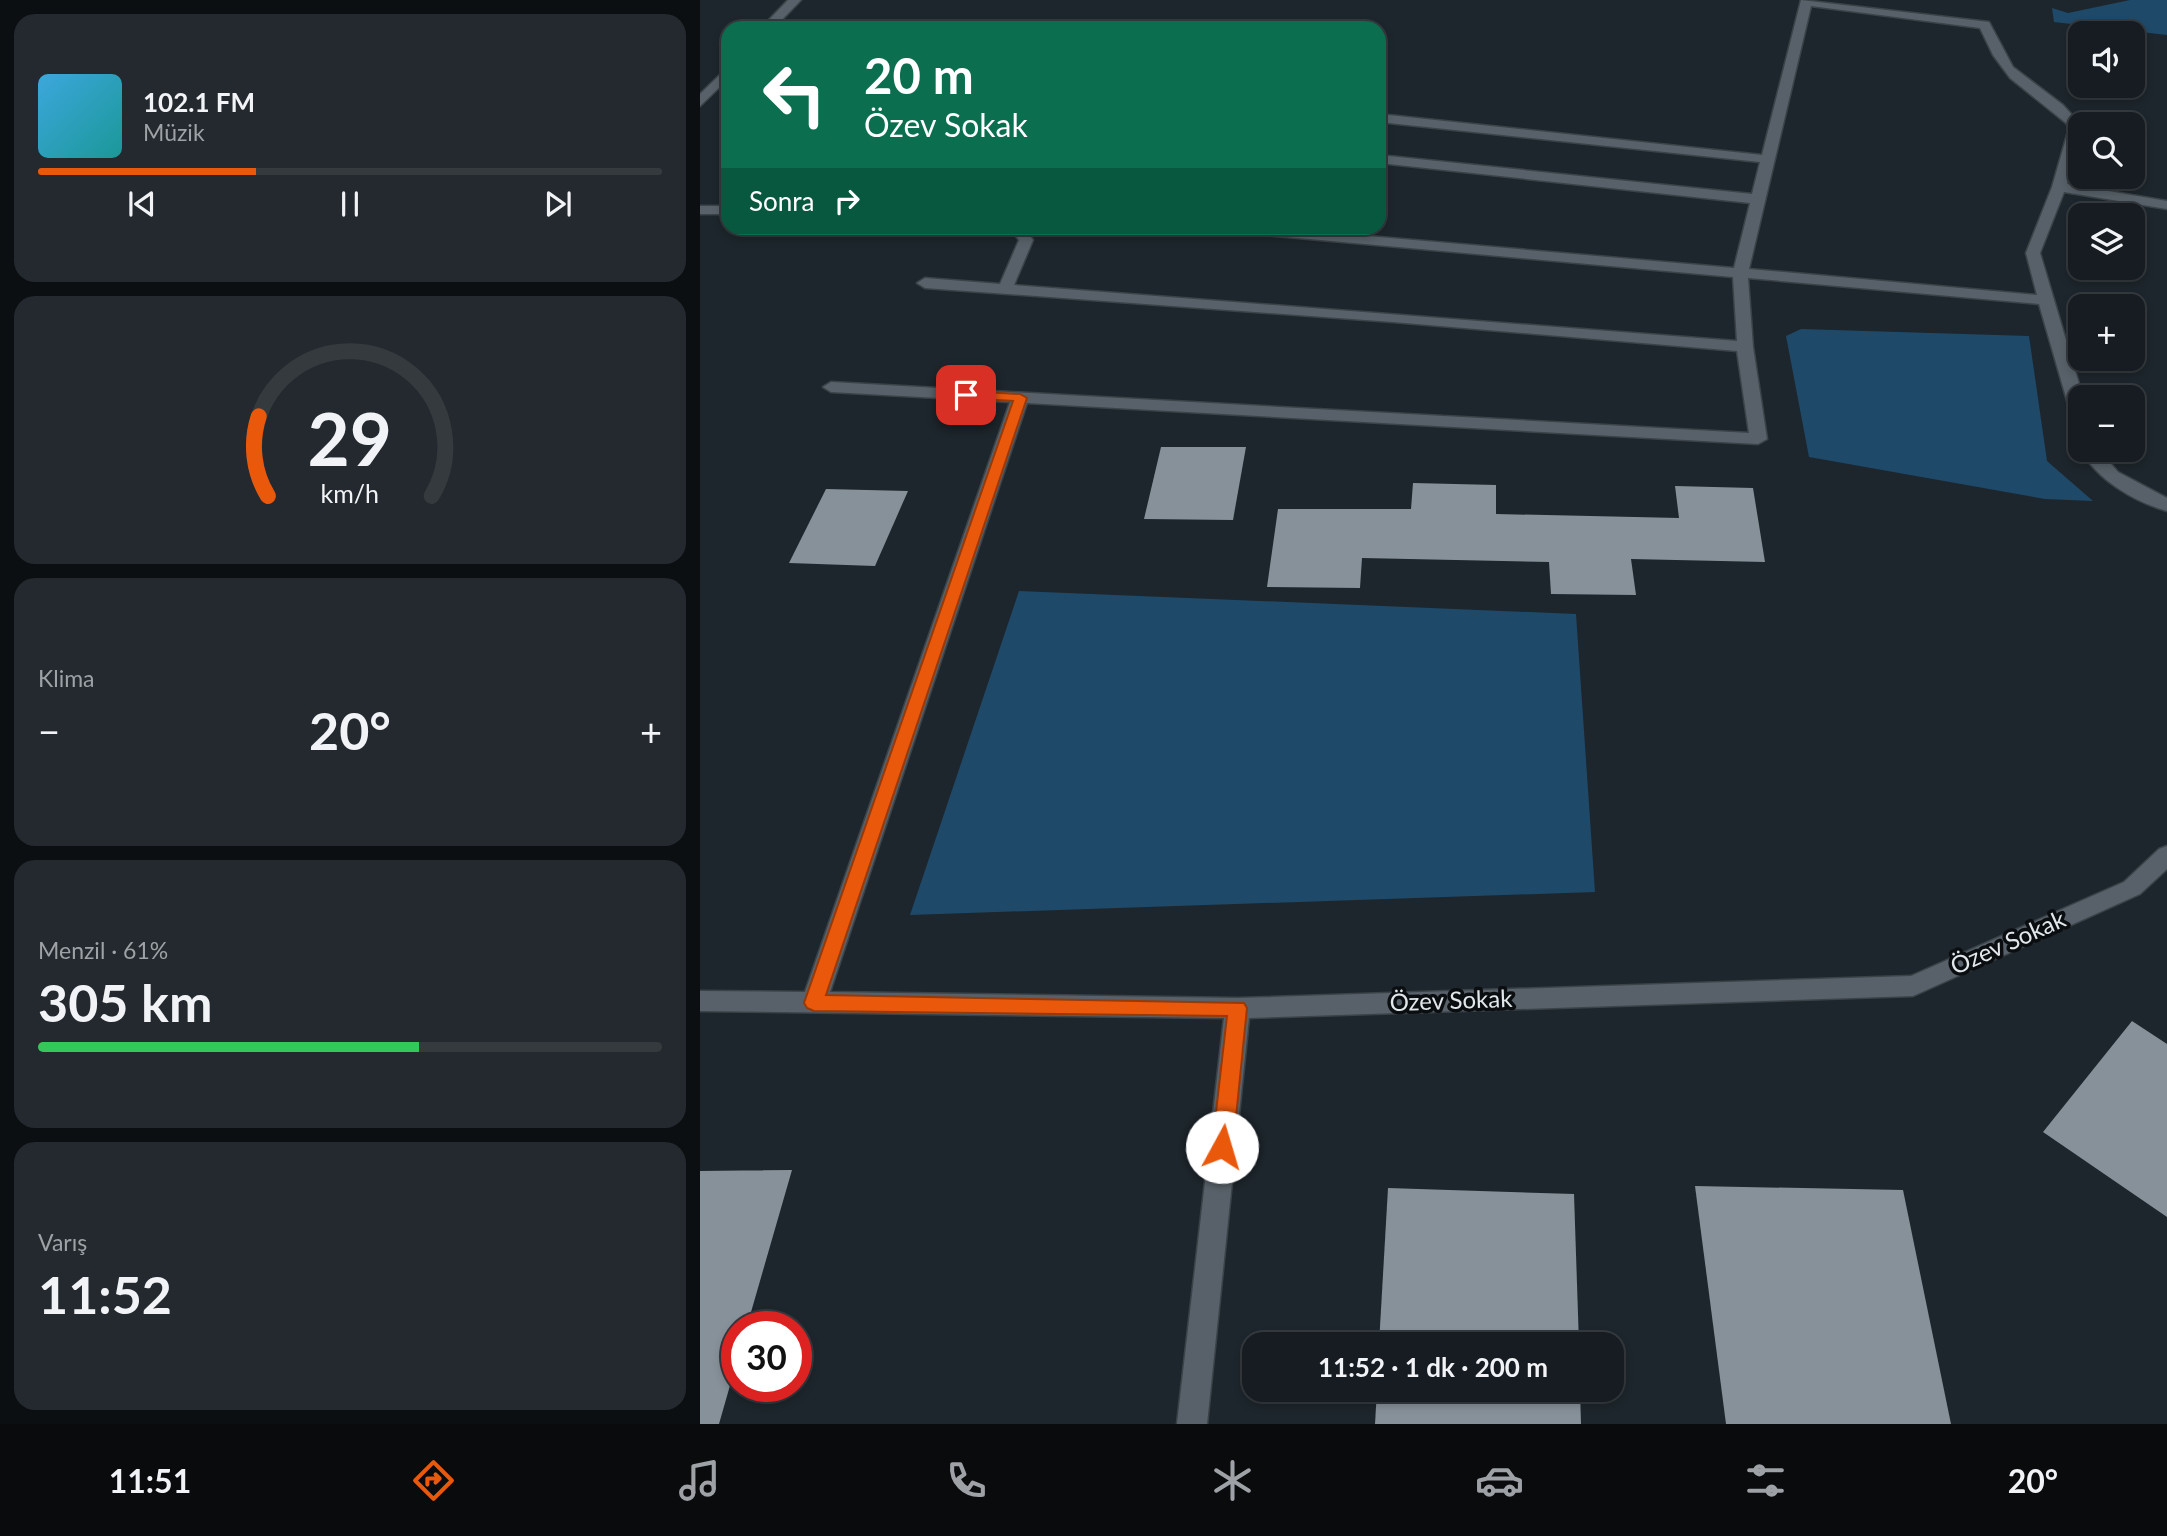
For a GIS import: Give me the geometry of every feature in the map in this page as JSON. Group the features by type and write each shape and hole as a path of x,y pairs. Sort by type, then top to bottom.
{"street":[{"path":"774,21 794,0"},
{"path":"831,387 1758,439 1745,347 1740,273 1756,199 1807,1 1984,25 1999,55 2018,79 2071,118 2076,128 2059,187 2033,253 2071,385"},
{"path":"700,102 721,79"},
{"path":"1386,118 1766,159"},
{"path":"1386,160 1756,199"},
{"path":"2059,187 2167,205"},
{"path":"700,210 721,210"},
{"path":"1005,289 1026,240 1022,235"},
{"path":"1310,235 2046,300"},
{"path":"925,283 1745,347"},
{"path":"814,1003 1020,398"},
{"path":"2096,462 2134,491 2167,505"},
{"name":"Özev Sokak","path":"700,1001 1238,1008 1913,986 2132,888 2167,855"},
{"path":"1192,1424 1238,1008"}],"shaded area":[{"path":"2130,0 2167,0 2167,35 2145,32 2145,21 2054,22 2052,8 2068,13"},
{"path":"1801,329 2029,336 2047,461 2093,501 2045,499 1809,457 1786,336"},
{"path":"1019,591 1576,614 1595,892 910,915"}],"building":[{"path":"1161,447 1246,447 1233,520 1144,519"},
{"path":"1413,483 1496,485 1496,514 1679,518 1675,486 1753,488 1765,562 1631,559 1636,595 1551,594 1549,562 1362,558 1360,588 1267,587 1278,509 1411,509"},
{"path":"826,489 908,491 875,566 789,563"},
{"path":"2132,1021 2167,1044 2167,1217 2043,1132"},
{"path":"792,1170 751,1311 721,1311 721,1402 725,1402 719,1424 700,1424 700,1171"},
{"path":"1695,1186 1903,1190 1951,1424 1726,1424"},
{"path":"1388,1188 1574,1194 1579,1332 1380,1332"},
{"path":"1376,1402 1580,1402 1581,1424 1375,1424"}],"route":[{"path":"966,395 1020,398 814,1003 1238,1008 1222,1147"}]}
